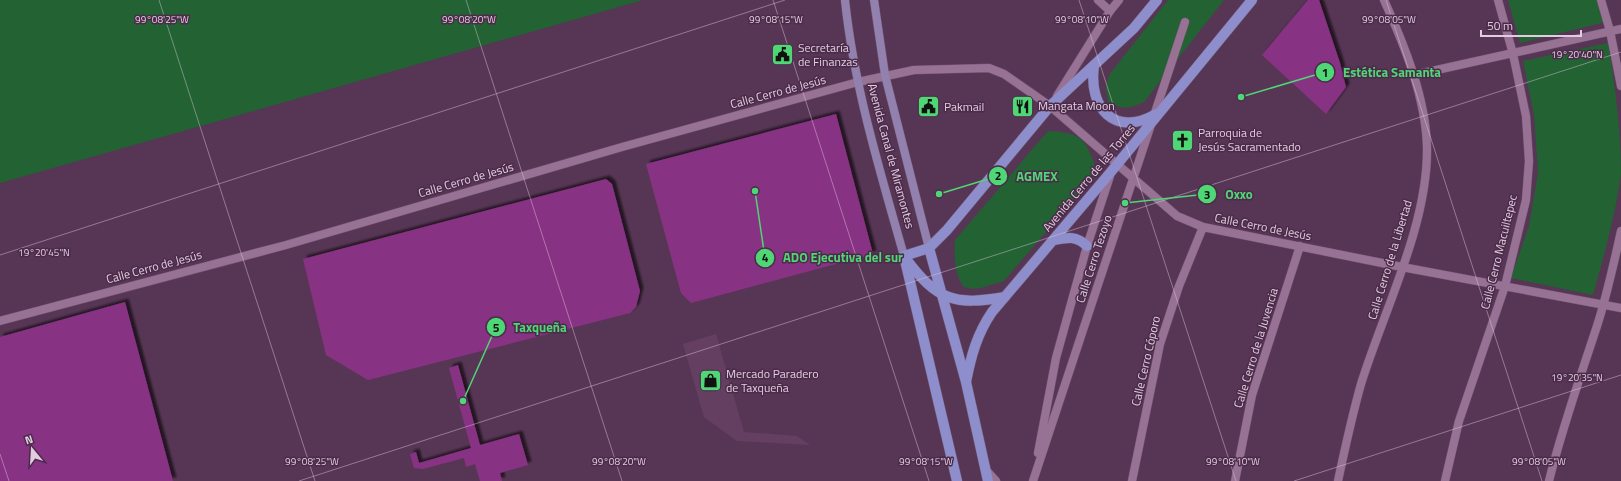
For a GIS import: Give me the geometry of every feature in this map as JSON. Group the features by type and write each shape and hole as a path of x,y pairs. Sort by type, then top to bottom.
{"main road":[{"name":"Avenida Canal de Miramontes","path":"845,0 848,30 858,82 873,144 904,256 957,481"},
{"name":"Avenida Canal de Miramontes","path":"874,0 885,75 929,248 943,294 966,382 988,481"},
{"path":"1005,297 973,302 956,300 943,294 925,282 904,256 929,248 947,230 1050,106 1134,28 1157,0"},
{"name":"Avenida Cerro de las Torres","path":"966,382 973,351 982,326 1118,164 1252,0"},
{"path":"1094,66 1092,76 1094,94 1097,103 1103,112 1110,118 1119,121 1138,121 1148,119 1163,109"},
{"path":"1055,240 1072,237 1081,240 1087,246"}],"street":[{"path":"1098,0 1110,11"},
{"path":"1050,106 1110,11 1119,0"},
{"name":"Calle Cerro de la Libertad","path":"1338,481 1346,440 1362,383 1402,267 1416,222 1425,183 1427,147 1422,108 1414,75 1384,0"},
{"name":"Calle Cerro Macuiltepec","path":"1445,481 1459,421 1505,286 1526,200 1529,161 1526,116 1513,54 1498,0"},
{"path":"1601,0 1610,31 1621,86"},
{"name":"Calle Cerro Tezoyo","path":"1033,481 1185,22"},
{"path":"1414,75 1621,29"},
{"name":"Calle Cerro de Jesús","path":"0,321 286,245 622,147 885,75 914,70 989,68 1004,74 1050,106 1177,216 1203,227 1402,267 1621,308"},
{"name":"Calle Cerro Tezoyo","path":"1033,481 1056,358 1087,246 1110,173"},
{"name":"Calle Cerro Cóporo","path":"1132,481 1160,344 1179,286 1203,227"},
{"path":"1549,481 1557,448 1603,305 1621,231"},
{"name":"Calle Cerro de la Juvencia","path":"1235,481 1252,395 1300,246"},
{"path":"985,469 996,481"}],"shaded area":[{"name":"Mercado Paradero de Taxqueña","path":"716,334 744,432 797,436 810,445 737,441 704,417 683,344"}],"green space":[{"path":"0,0 643,0 0,183"},
{"path":"1168,0 1224,0 1144,102 1126,108 1108,102 1106,88 1109,75"},
{"path":"1508,0 1601,0 1606,22 1520,43"},
{"path":"1608,43 1617,108 1621,173 1613,219 1593,295 1511,278 1529,226 1538,172 1534,115 1523,61"},
{"path":"1048,131 1069,134 1082,140 1090,152 1097,172 1004,281 981,288 972,289 964,287 956,271 955,240"}],"building":[{"path":"1308,0 1319,0 1340,63 1346,87 1326,114 1262,55"},
{"path":"836,114 873,254 691,303 681,293 646,164"},
{"path":"606,179 612,184 640,291 636,307 630,313 368,380 326,355 303,259"},
{"path":"125,302 173,481 0,481 0,337"},
{"path":"458,365 480,445 519,434 528,465 500,473 502,481 480,481 475,464 466,467 464,458 423,469 414,468 410,454 416,452 419,463 471,448 449,368"}],"place":[{"name":"Secretaría de Finanzas","path":"782,55"},
{"name":"Estética Samanta","path":"1241,97"},
{"name":"Mangata Moon","path":"1023,106"},
{"name":"Pakmail","path":"929,107"},
{"name":"Parroquia de Jesús Sacramentado","path":"1183,140"},
{"name":"ADO Ejecutiva del sur","path":"755,191"},
{"name":"AGMEX","path":"939,194"},
{"name":"Oxxo","path":"1125,203"},
{"name":"Mercado Paradero de Taxqueña","path":"711,381"},
{"name":"Taxqueña","path":"463,401"}]}
